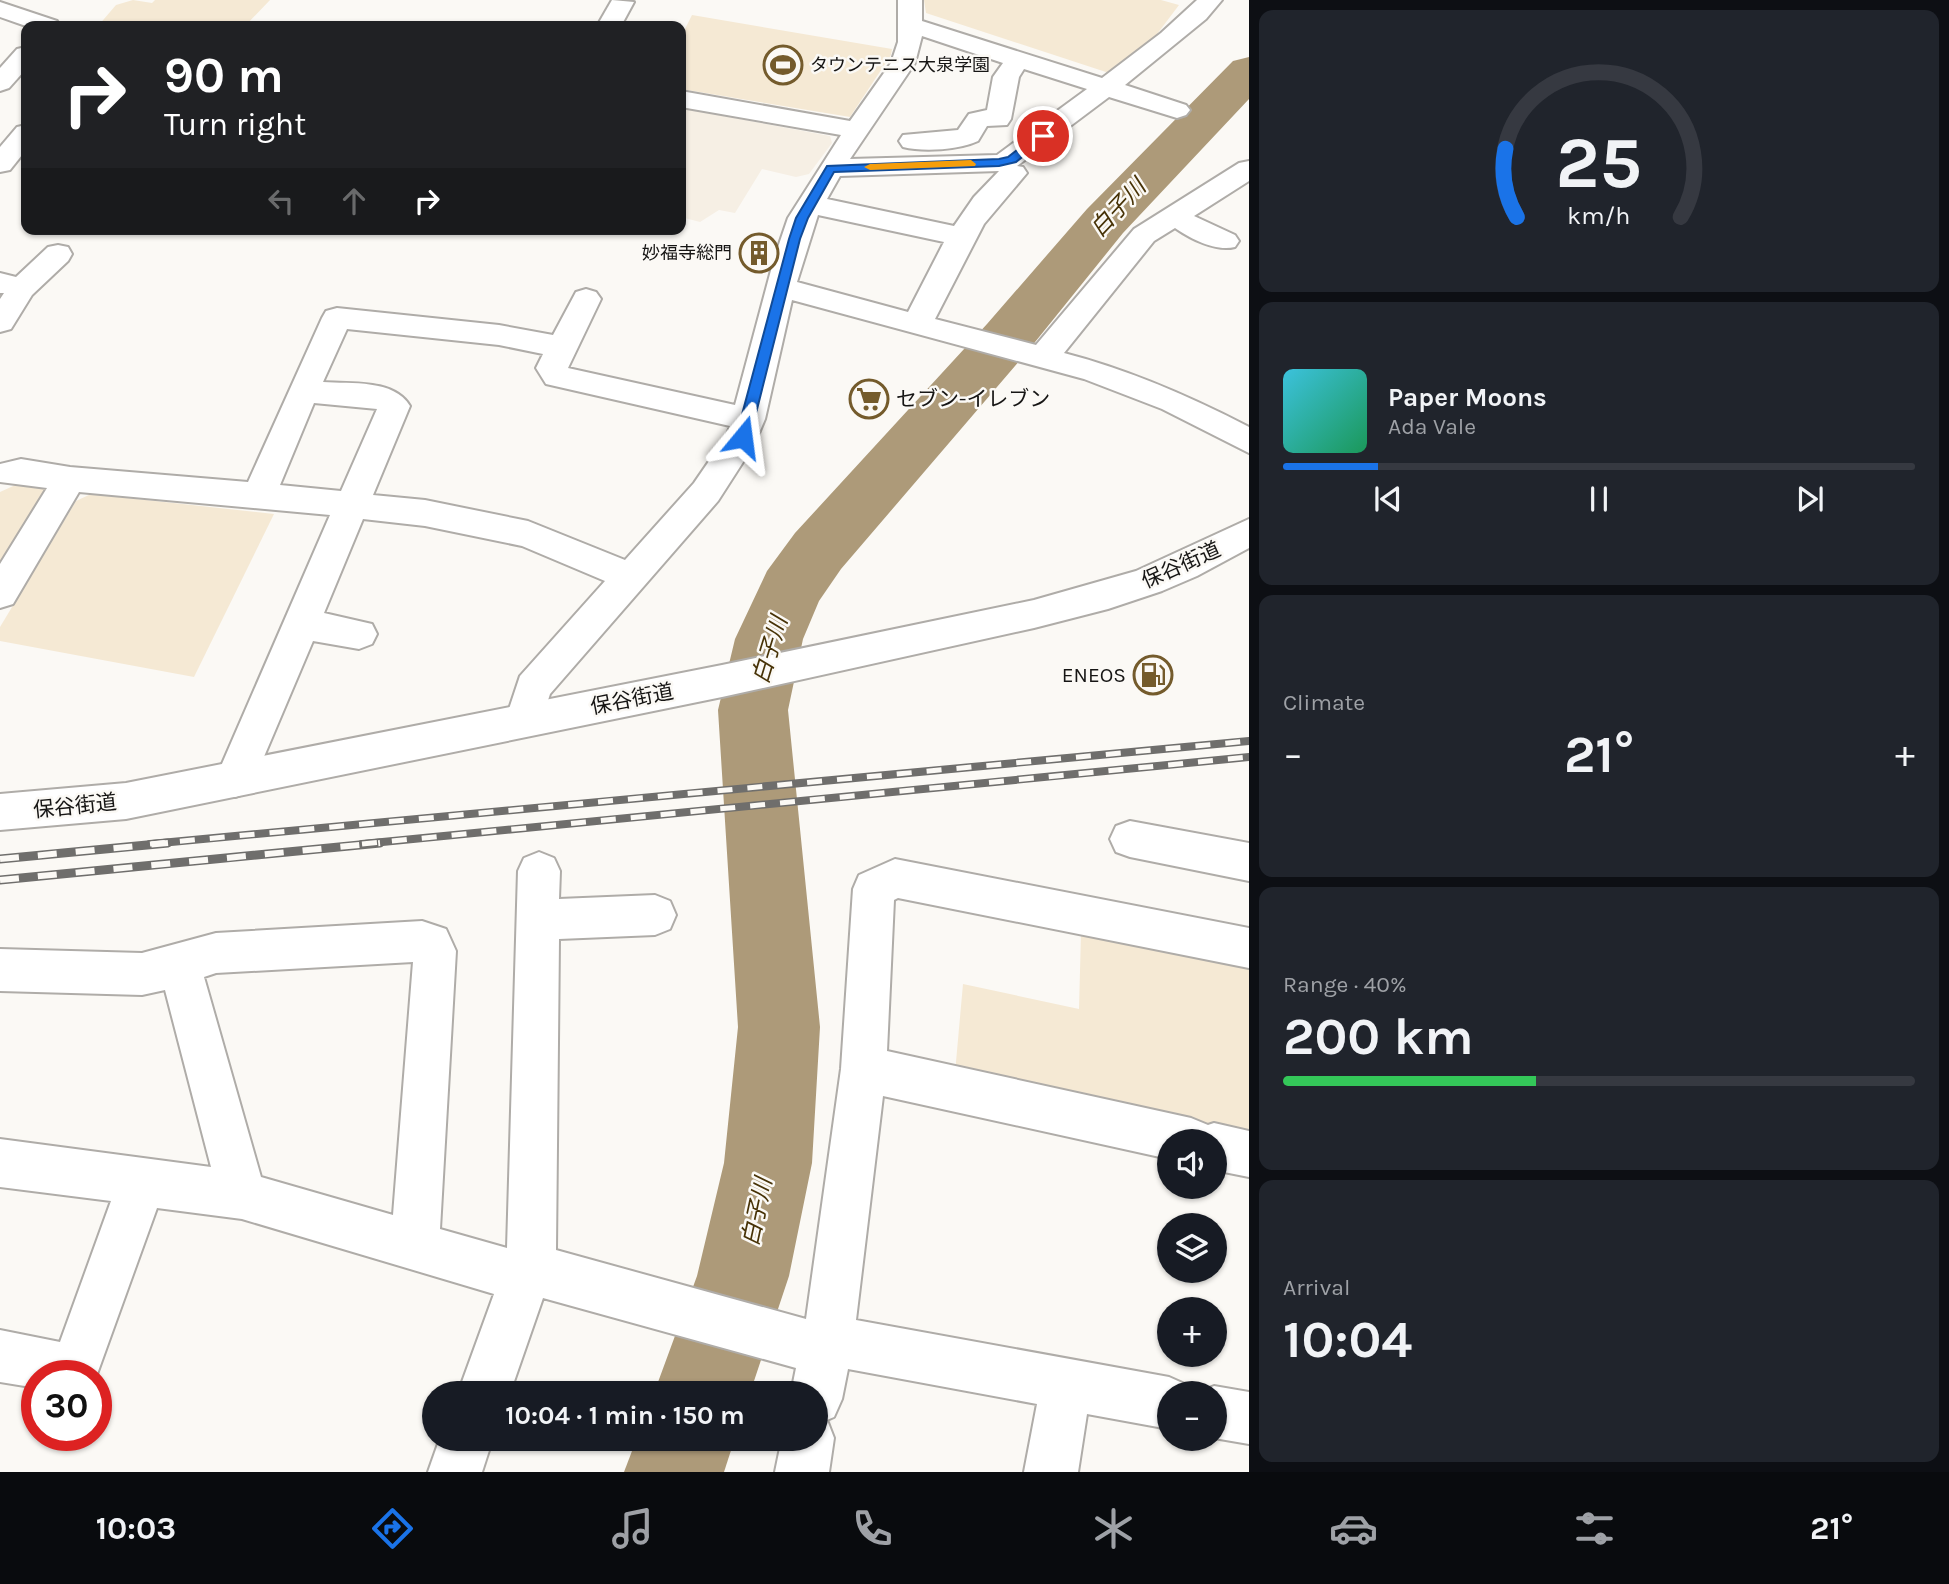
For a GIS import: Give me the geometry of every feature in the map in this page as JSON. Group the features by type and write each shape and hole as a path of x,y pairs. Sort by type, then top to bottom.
{"street":[{"path":"831,168 1007,161 1171,38 1210,0"},
{"path":"611,21 619,1"},
{"path":"0,9 34,21"},
{"path":"524,721 533,687 706,492 743,437 794,239 809,204 831,168 903,63 910,42 910,13 1017,59 1177,110"},
{"path":"686,100 853,137 952,139 969,135 978,118 998,119 1006,77 1017,59"},
{"path":"21,60 0,85 21,90"},
{"path":"0,164 21,140"},
{"path":"1032,355 1144,235 1249,169"},
{"path":"918,324 953,250 998,184 1013,173"},
{"path":"809,204 964,237"},
{"path":"1175,216 1225,241"},
{"path":"0,322 11,286 58,254"},
{"path":"782,288 1093,371 1173,401 1249,440"},
{"path":"586,299 552,368 557,376 749,419"},
{"path":"259,495 337,318 499,335 562,347"},
{"path":"235,780 394,406 386,399 303,391"},
{"path":"12,473 21,471 70,479 425,513 528,534 631,577"},
{"path":"0,594 70,479"},
{"name":"保谷街道","path":"0,812 126,801 791,667 1034,614 1108,595 1185,566 1249,532"},
{"path":"302,624 359,634"},
{"path":"1130,839 1249,862"},
{"path":"488,1381 531,1255 539,871"},
{"path":"819,1381 832,1315 864,1069 874,889 895,878 1249,948"},
{"path":"538,920 655,915"},
{"path":"0,970 142,974 216,953 422,941 431,943 435,951 415,1245"},
{"path":"180,963 242,1195"},
{"path":"864,1069 1157,1134"},
{"path":"1227,1149 1249,1154"},
{"path":"0,1163 242,1195 508,1273 548,1273 825,1349 848,1344 1157,1402"},
{"path":"0,1356 64,1368 75,1365 142,1183"},
{"path":"1051,1472 1066,1385"},
{"path":"1227,1414 1249,1418"},
{"path":"455,1472 462,1451"},
{"path":"802,1472 806,1451"}],"shaded area":[{"path":"133,0 152,3 155,0 270,0 250,21 102,21 116,5"},
{"name":"タウンテニス大泉学園","path":"924,0 1161,0 1179,5 1148,46 1112,74 926,13"},
{"name":"タウンテニス大泉学園","path":"692,15 892,49 891,55 850,117 686,90 686,27"},
{"path":"686,109 830,136 832,143 809,174 796,177 762,169 735,213 719,210 700,222 686,218"},
{"path":"22,482 43,484 47,494 0,570 0,492"},
{"path":"91,494 274,514 194,677 0,641 0,627 76,501"},
{"path":"1081,933 1249,968 1249,1137 1227,1132 1227,1129 1212,1129 955,1073 963,984 1079,1009"}],"waterway":[{"name":"白子川","path":"706,1381 743,1276 768,1163 779,1027 753,710 769,639 790,590 818,551 1007,338 1105,221 1249,71"},
{"name":"白子川","path":"674,1472 681,1451"}],"railway":[{"path":"150,844 1249,741"},
{"path":"362,844 1249,757"},
{"path":"0,859 168,843"},
{"path":"0,880 380,843"}],"slow traffic":[{"path":"870,167 971,164"}],"place":[{"name":"タウンテニス大泉学園","path":"783,65"},
{"name":"妙福寺総門","path":"759,253"},
{"name":"セブン-イレブン","path":"869,399"},
{"name":"ENEOS","path":"1153,675"}],"route":[{"path":"743,437 794,239 802,218 831,168 999,163 1012,159 1043,136"}]}
